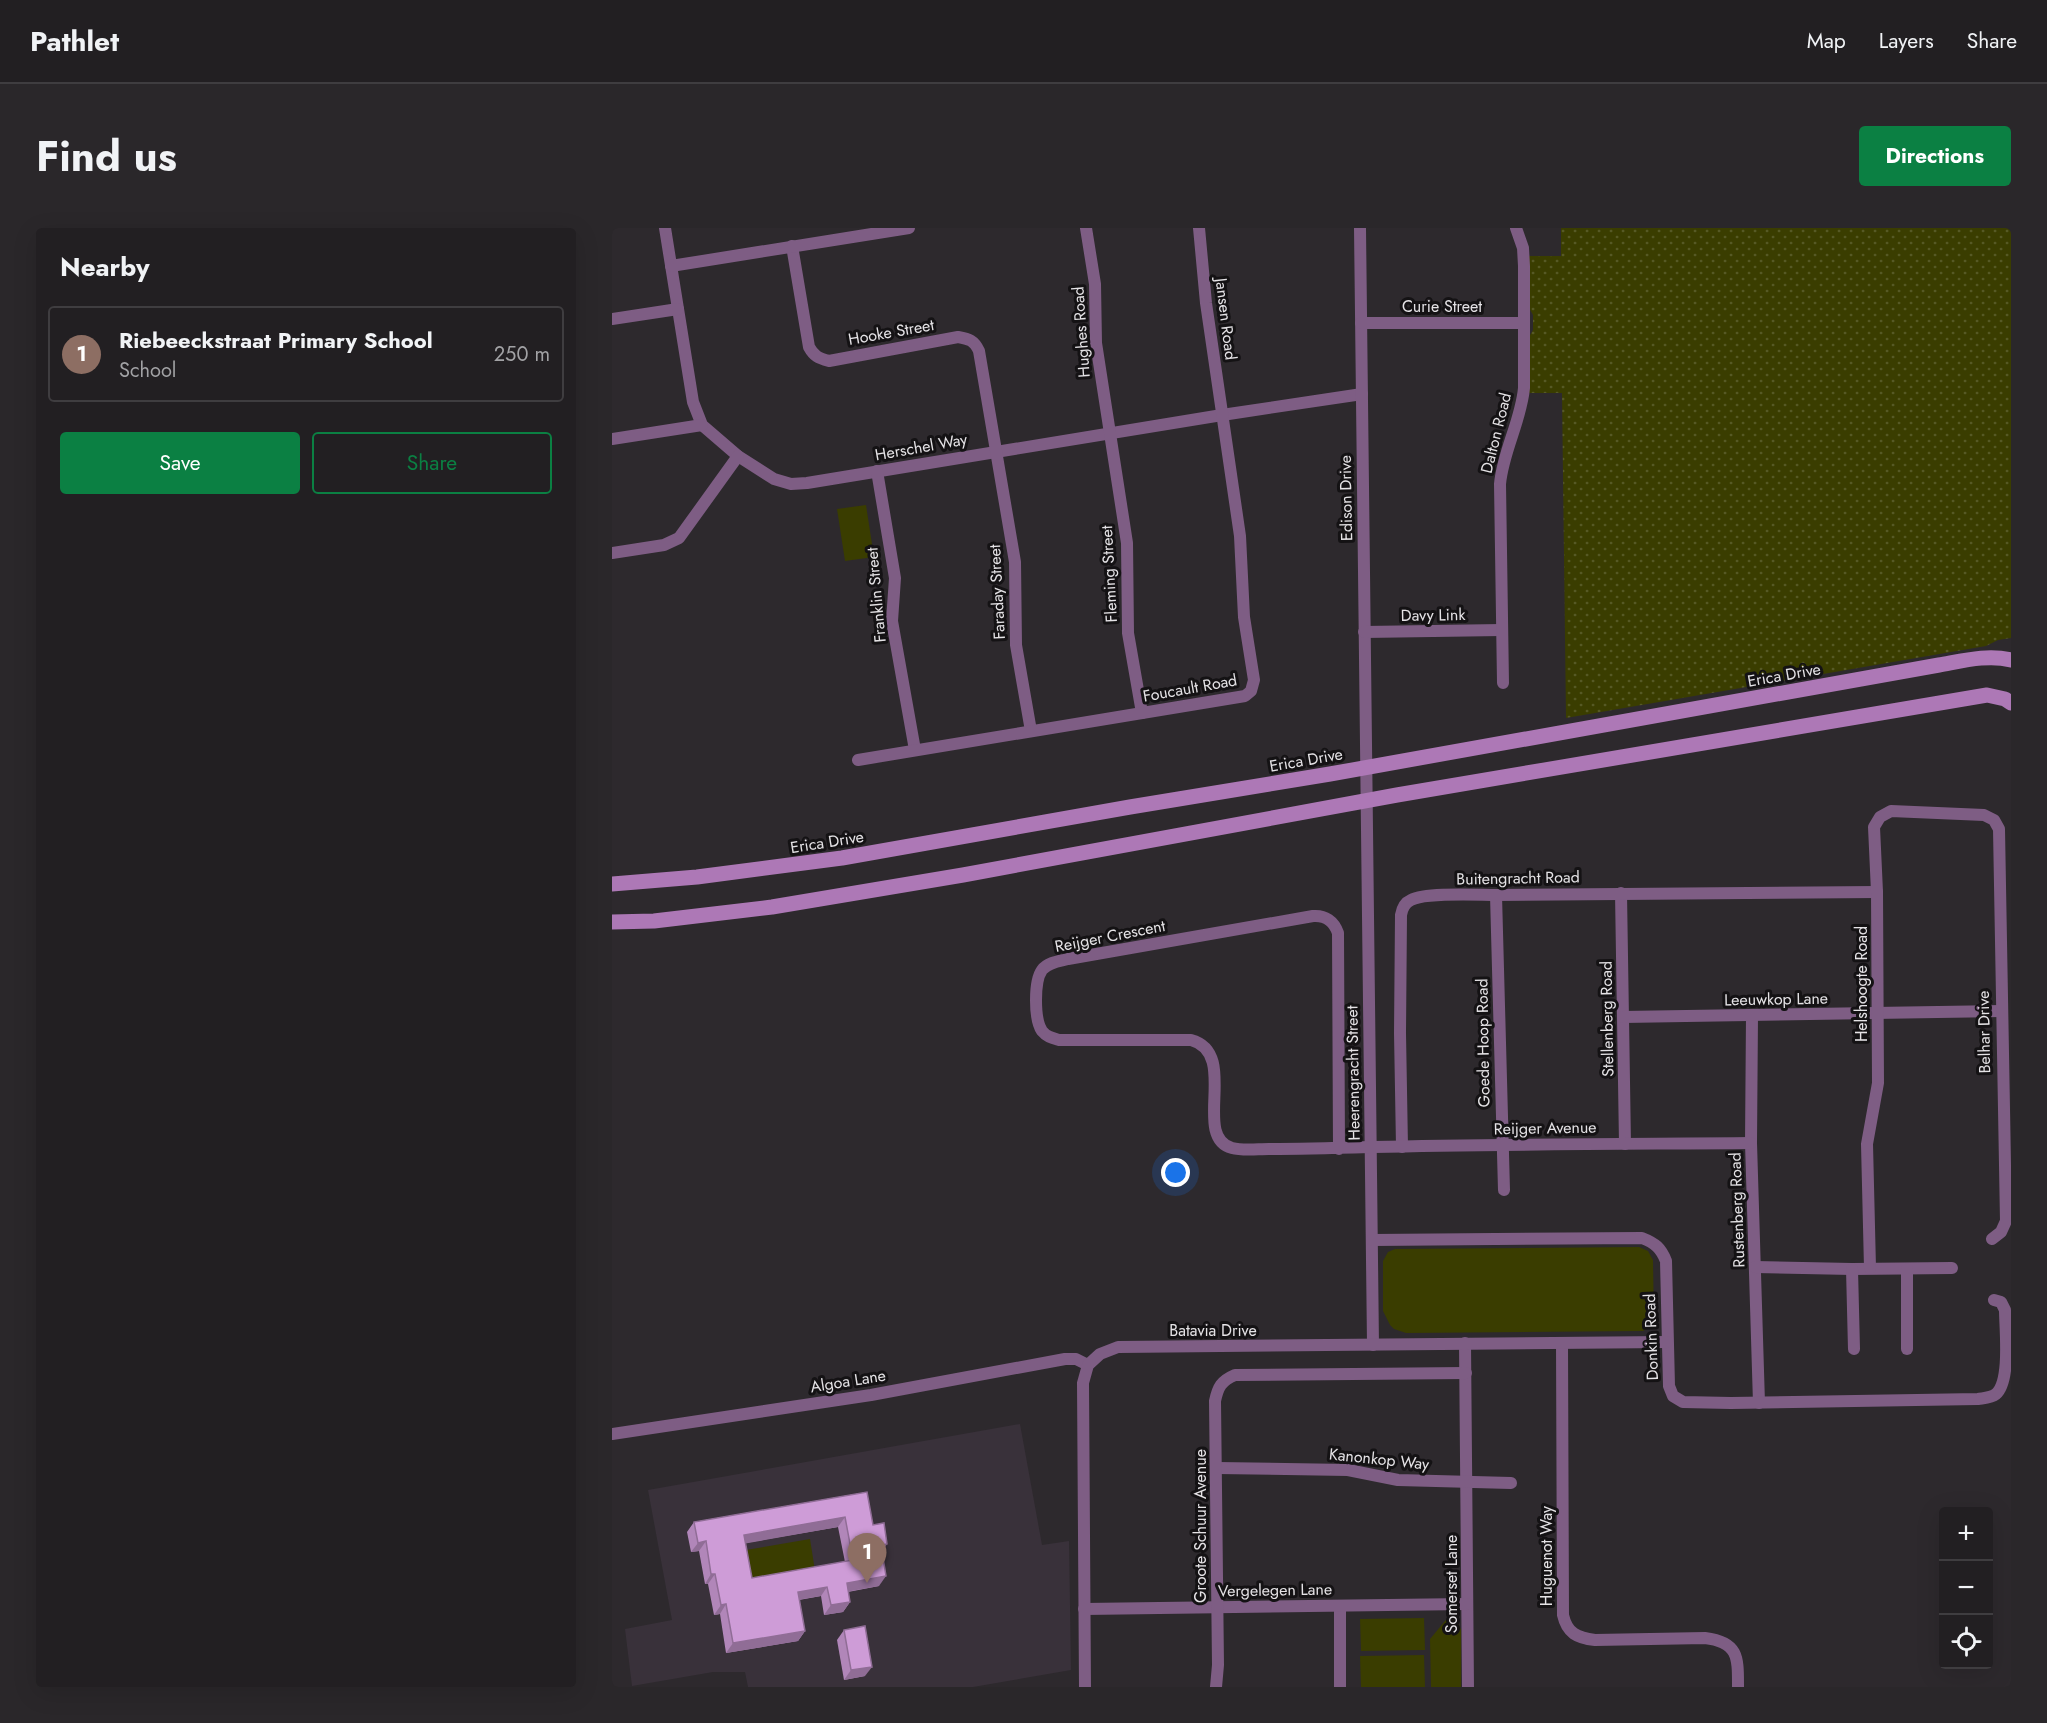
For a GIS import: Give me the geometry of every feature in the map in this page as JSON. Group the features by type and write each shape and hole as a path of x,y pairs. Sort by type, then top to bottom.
{"main road":[{"name":"Erica Drive","path":"612,884 697,877 804,864 1939,665 1978,659 2007,659"},
{"path":"612,922 654,921 783,905 963,875 1367,801 1987,695 2005,699 2011,703"}],"street":[{"path":"612,439 702,425 693,402 665,228"},
{"path":"671,266 909,228"},
{"name":"Hughes Road","path":"1086,228 1095,284 1096,343 1109,433"},
{"name":"Jansen Road","path":"1199,228 1206,303 1222,415"},
{"name":"Edison Drive","path":"1360,228 1366,767"},
{"name":"Dalton Road","path":"1503,683 1501,469 1523,404 1524,266 1523,248 1516,228"},
{"name":"Hooke Street","path":"792,246 808,347 813,355 829,360 958,337 970,339 979,351 997,451"},
{"path":"612,319 678,309"},
{"name":"Curie Street","path":"1361,323 1524,323"},
{"name":"Herschel Way","path":"702,425 738,456 765,475 791,484 1362,394"},
{"name":"Foucault Road","path":"858,760 1245,696 1251,691 1254,684 1244,617 1239,527 1222,415"},
{"name":"Fleming Street","path":"1109,433 1127,543 1128,633 1142,713"},
{"name":"Faraday Street","path":"997,451 1015,562 1016,645 1031,731"},
{"path":"612,553 664,545 678,538 738,456"},
{"name":"Franklin Street","path":"878,471 895,578 892,621 915,750"},
{"name":"Davy Link","path":"1364,632 1502,630"},
{"name":"Heerengracht Street","path":"1366,767 1373,1345"},
{"name":"Helshoogte Road","path":"1870,1268 1867,1143 1878,1083 1877,892 1874,827 1880,818 1891,811 1980,814 1994,820"},
{"name":"Belhar Drive","path":"1992,1239 2001,1232 2006,1221 2001,836 1994,820"},
{"name":"Buitengracht Road","path":"1402,1147 1400,976 1402,910 1414,898 1621,893 1877,892"},
{"name":"Stellenberg Road","path":"1621,893 1625,1144"},
{"name":"Goede Hoop Road","path":"1496,895 1504,1190"},
{"name":"Reijger Crescent","path":"1313,916 1328,919 1336,927 1338,933 1339,1149 1238,1149 1223,1143 1216,1131 1214,1062 1208,1049 1197,1042 1185,1040 1059,1040 1048,1037 1041,1029 1038,1019 1039,976 1044,968 1068,959 1313,916"},
{"name":"Leeuwkop Lane","path":"1623,1017 2002,1011"},
{"name":"Rustenberg Road","path":"1752,1016 1751,1143 1759,1403"},
{"name":"Reijger Avenue","path":"1339,1149 1751,1143"},
{"name":"Donkin Road","path":"1372,1240 1642,1238 1658,1247 1666,1261 1669,1386 1671,1394 1683,1402 1978,1399 1993,1396 2001,1388 2005,1377 2005,1310 2001,1302 1994,1300"},
{"path":"1755,1267 1952,1268"},
{"path":"1852,1269 1854,1349"},
{"path":"1907,1269 1907,1349"},
{"name":"Batavia Drive","path":"1088,1365 1100,1354 1118,1347 1667,1342"},
{"name":"Somerset Lane","path":"1465,1343 1468,1687"},
{"name":"Huguenot Way","path":"1562,1343 1563,1615 1569,1631 1589,1640 1705,1638 1723,1642 1736,1654 1738,1687"},
{"name":"Algoa Lane","path":"612,1434 871,1395 1065,1359 1076,1359 1088,1365"},
{"path":"1085,1687 1083,1383 1088,1365"},
{"name":"Groote Schuur Avenue","path":"1216,1687 1218,1665 1215,1401 1218,1388 1223,1380 1234,1375 1466,1373"},
{"name":"Kanonkop Way","path":"1216,1468 1348,1470 1398,1480 1467,1482"},
{"path":"1467,1482 1511,1483"},
{"name":"Vergelegen Lane","path":"1084,1609 1467,1604"},
{"path":"1340,1606 1340,1687"}],"shaded area":[{"path":"1561,228 2011,228 2011,638 1998,640 1986,646 1566,718 1562,393 1529,393 1529,337 1533,330 1533,315 1528,306 1529,256 1561,256"},
{"path":"866,505 874,557 845,561 837,509"},
{"path":"1639,1247 1648,1251 1653,1260 1654,1321 1643,1331 1406,1333 1394,1329 1383,1311 1383,1261 1388,1252 1395,1249"},
{"path":"1020,1424 1042,1545 1069,1541 1071,1670 973,1687 748,1687 745,1672 713,1672 632,1686 625,1629 672,1620 648,1490"},
{"path":"810,1539 815,1571 752,1582 746,1550"},
{"path":"1450,1615 1457,1620 1461,1630 1461,1687 1431,1687 1430,1639"},
{"path":"1424,1618 1425,1650 1361,1651 1360,1619"},
{"path":"1424,1655 1425,1687 1361,1687 1360,1656"}],"building":[{"path":"867,1492 873,1525 884,1523 887,1544 881,1545 886,1576 847,1583 850,1602 831,1605 827,1587 798,1592 805,1631 733,1643 726,1604 721,1605 715,1574 711,1574 706,1541 698,1543 694,1522","holes":["845,1517 853,1560 752,1578 744,1535"]},
{"path":"865,1626 872,1667 851,1670 844,1630"}],"place":[{"name":"Riebeeckstraat Primary School","path":"867,1583"}]}
